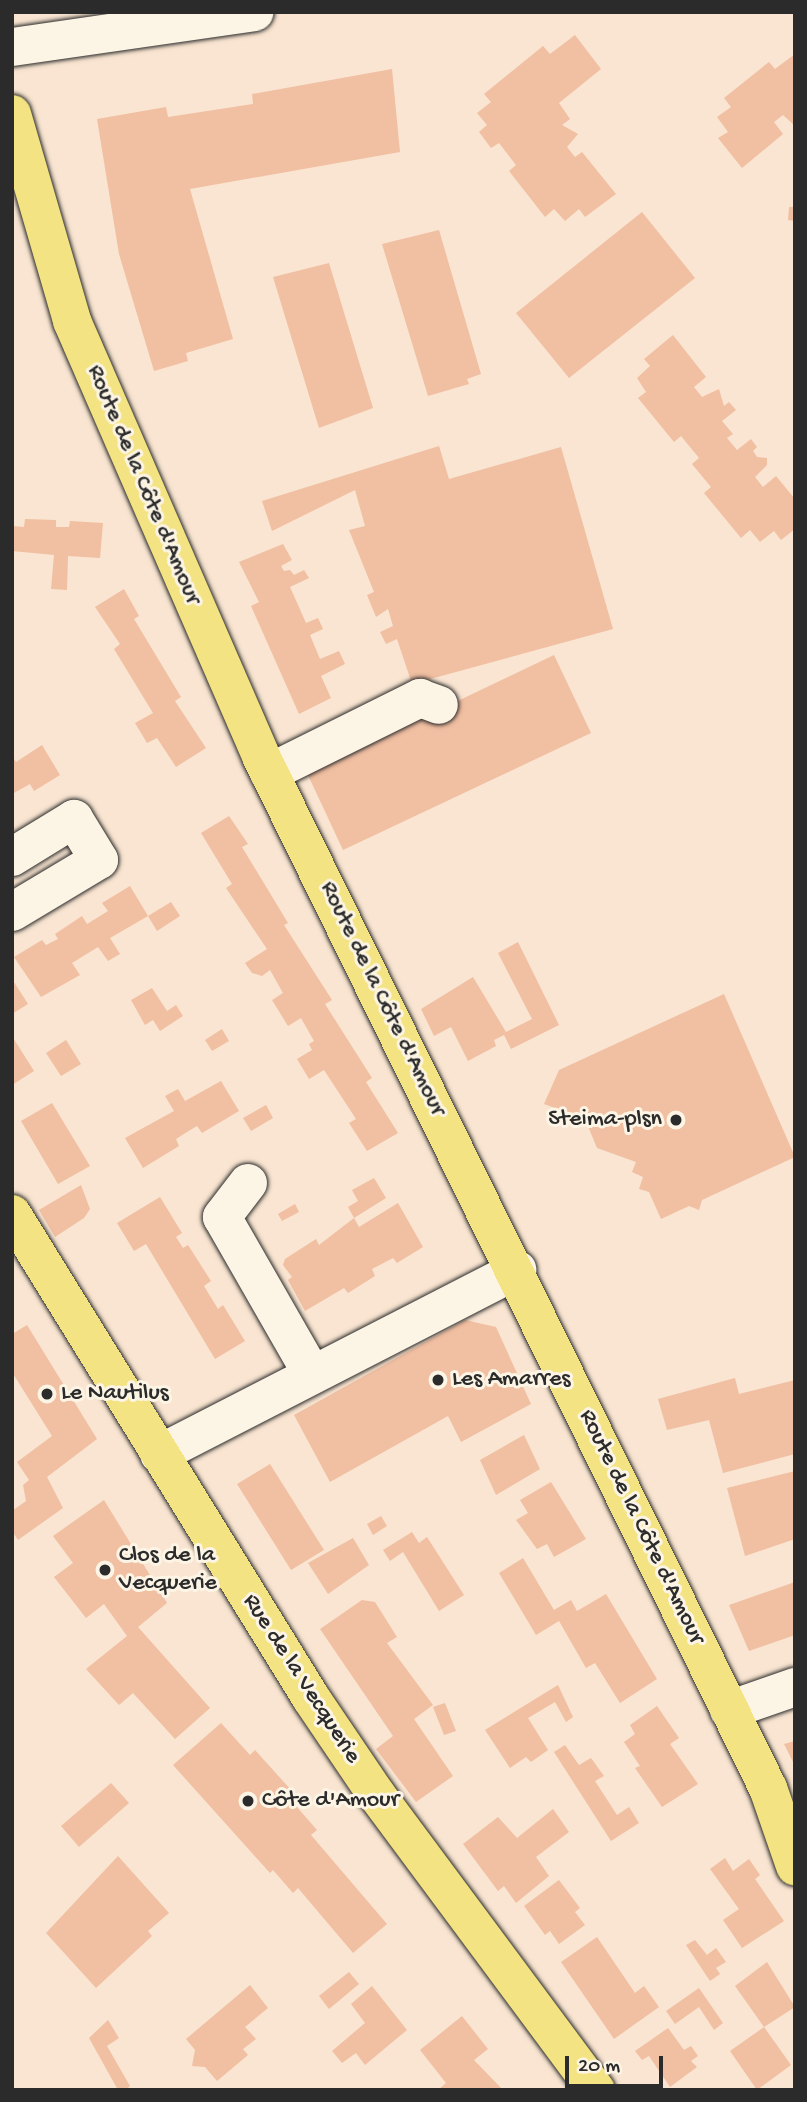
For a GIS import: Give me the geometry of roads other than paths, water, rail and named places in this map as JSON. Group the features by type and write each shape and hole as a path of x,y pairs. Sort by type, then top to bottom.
{"main road":[{"name":"Route de la Côte d'Amour","path":"12,114 72,321 269,773 517,1270 768,1788 795,1866"},
{"name":"Rue de la Vecquerie","path":"12,1214 159,1454 376,1794 596,2090"}],"street":[{"path":"12,47 254,12"},
{"path":"269,773 421,698 439,705"},
{"path":"12,857 74,819 99,860 12,912"},
{"path":"248,1184 222,1217 312,1374"},
{"path":"159,1454 517,1270"},
{"path":"729,1710 795,1687"}],"place":[{"name":"Steima-plsn","path":"676,1120"},
{"name":"Les Amarres","path":"438,1380"},
{"name":"Le Nautilus","path":"47,1394"},
{"name":"Clos de la Vecquerie","path":"105,1570"},
{"name":"Côte d'Amour","path":"248,1801"}]}
